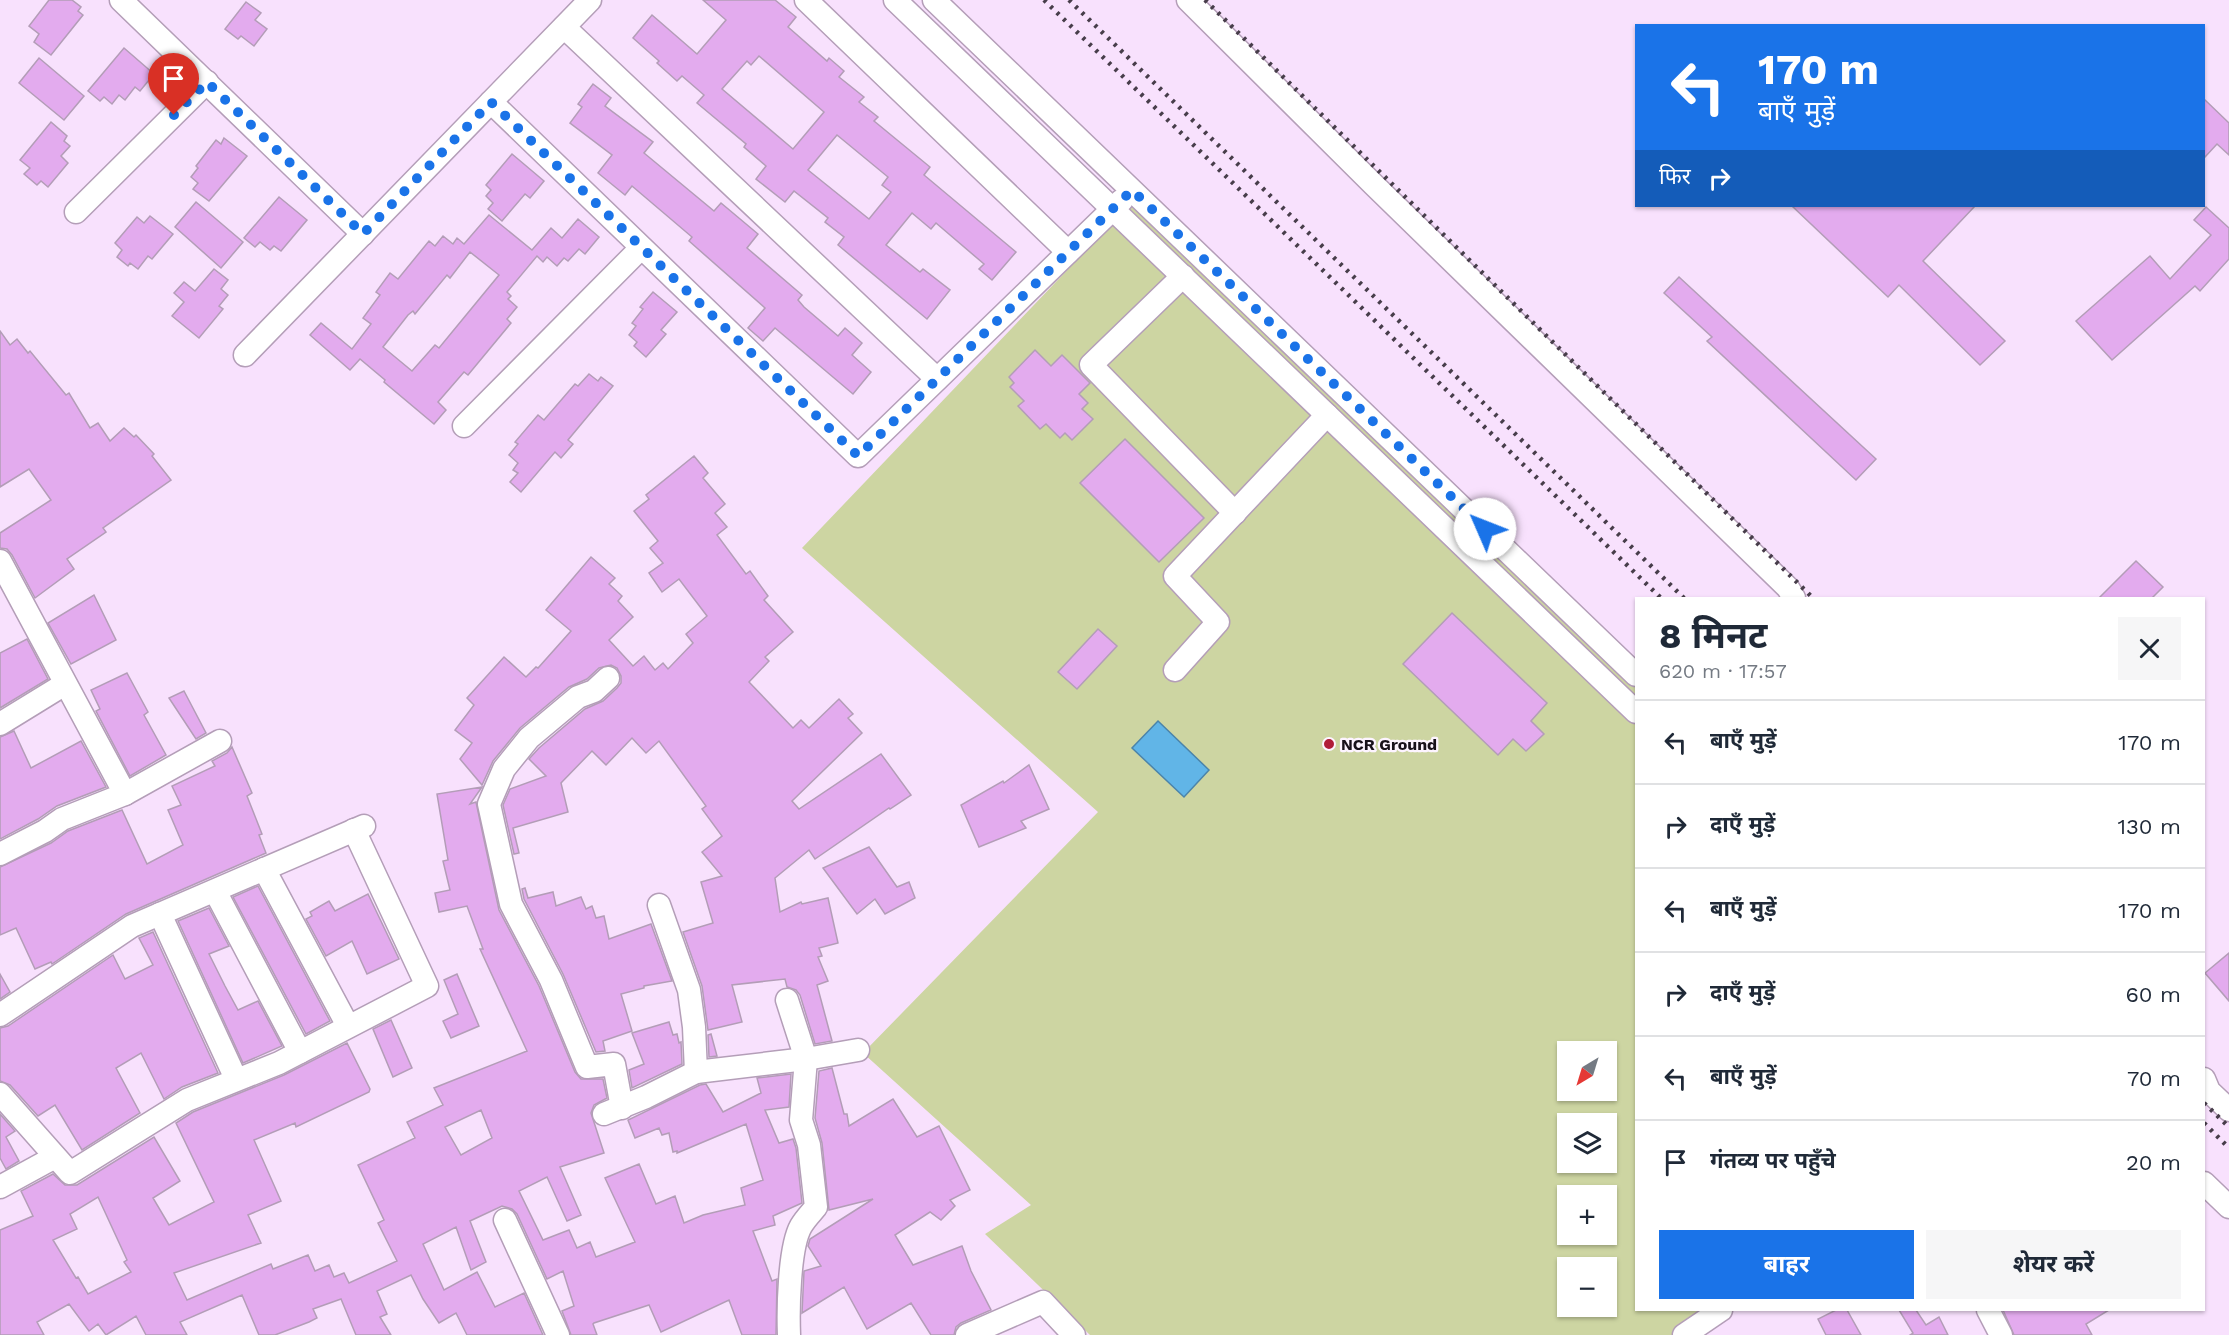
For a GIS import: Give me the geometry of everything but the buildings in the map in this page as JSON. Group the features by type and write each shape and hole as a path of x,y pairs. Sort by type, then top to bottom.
{"street":[{"path":"121,0 363,234"},
{"path":"245,355 590,0"},
{"path":"806,0 1068,252"},
{"path":"895,0 1635,711"},
{"path":"934,0 1635,674"},
{"path":"1188,0 1788,588 1793,597"},
{"path":"564,27 937,379"},
{"path":"76,212 207,82"},
{"path":"491,102 858,456 1132,190"},
{"path":"464,426 641,248"},
{"path":"1183,276 1091,365 1235,513"},
{"path":"1175,670 1218,622 1175,576 1327,415"},
{"path":"0,561 125,794"},
{"path":"608,678 594,691 578,697 529,738 504,769 489,804 511,904 551,980 587,1067 614,1064 613,1111 696,1072 806,1059 858,1050"},
{"path":"0,724 65,684"},
{"path":"0,854 45,831 62,819 125,794 220,741"},
{"path":"0,1015 132,927 359,828 427,986 279,1063 187,1100 70,1173 0,1094"},
{"path":"264,869 348,1026"},
{"path":"215,891 300,1052"},
{"path":"659,905 689,990 694,1027 696,1072"},
{"path":"160,914 236,1079"},
{"path":"787,1000 806,1059 801,1120 809,1145 816,1207 801,1226 794,1249 789,1335"},
{"path":"2205,1081 2209,1091 2229,1110"},
{"path":"0,1188 55,1157"},
{"path":"2205,1184 2229,1207"},
{"path":"505,1220 558,1335"},
{"path":"967,1335 1042,1302 1074,1335"},
{"path":"1684,1335 1720,1311"},
{"path":"1989,1311 2001,1335"}],"green space":[{"name":"NCR Ground","path":"1137,197 1635,675 1635,1311 1723,1311 1686,1335 1090,1335 985,1234 1031,1205 863,1053 1098,812 802,548"}],"water":[{"path":"1158,721 1209,770 1184,797 1132,748"}],"railway":[{"path":"1044,0 1660,597"},
{"path":"1069,0 1683,597"},
{"path":"1205,0 1812,597"},
{"path":"2205,1104 2229,1127"},
{"path":"2205,1124 2229,1148"}],"place":[{"name":"NCR Ground","path":"1329,744"}],"route":[{"path":"174,115 207,82 363,234 491,102 858,456 1132,190 1485,529"}]}
